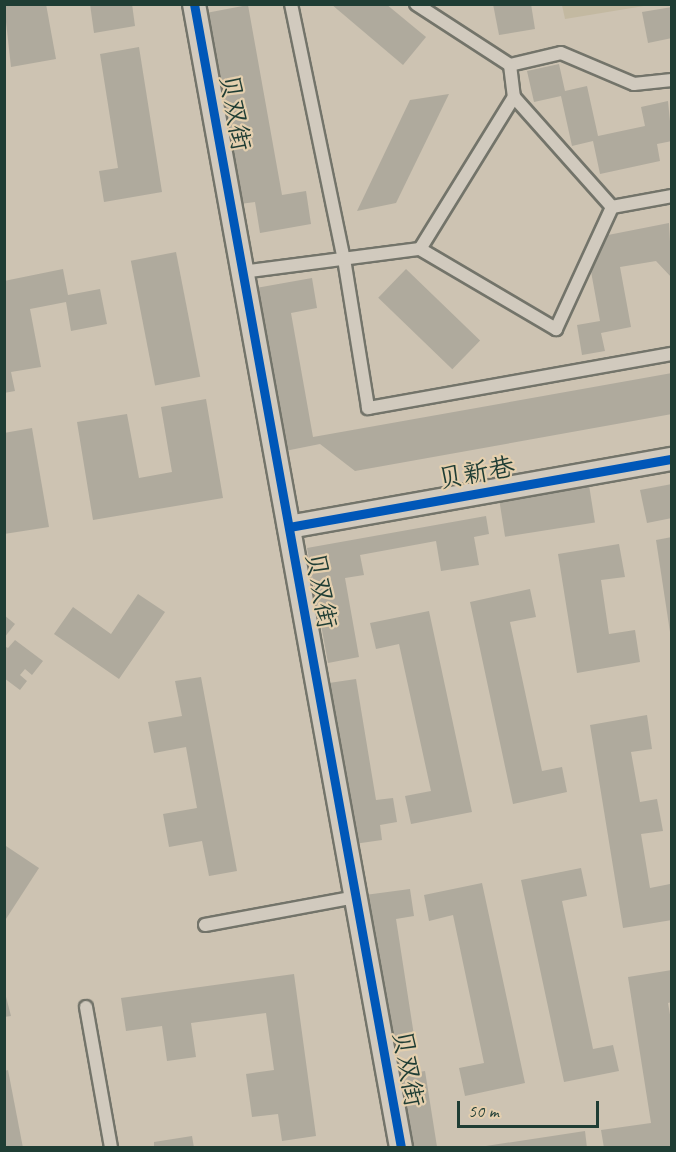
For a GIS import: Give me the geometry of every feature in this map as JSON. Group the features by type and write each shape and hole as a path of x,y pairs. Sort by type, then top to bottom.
{"street":[{"name":"贝双街","path":"195,4 401,1148"},
{"name":"贝新巷","path":"289,527 672,459"}],"lane":[{"path":"291,4 345,259 368,408 672,354"},
{"path":"416,4 510,65 561,53 634,84 672,80"},
{"path":"510,65 513,97 612,207"},
{"path":"420,249 513,97"},
{"path":"612,207 672,196"},
{"path":"242,272 420,249 556,330 612,207"},
{"path":"205,925 356,897"},
{"path":"86,1007 111,1148"}],"shaded area":[{"path":"562,4 650,5 565,19"}],"building":[{"path":"4,4 46,4 56,59 11,67"},
{"path":"90,4 132,4 135,26 94,33"},
{"path":"331,4 386,4 426,37 403,65"},
{"path":"493,4 531,4 535,29 499,35"},
{"path":"248,5 282,195 306,191 311,224 260,233 255,202 240,204 206,13"},
{"path":"672,7 672,38 648,43 642,12"},
{"path":"139,47 162,192 104,202 99,171 118,168 100,54"},
{"path":"559,64 565,91 587,86 598,136 645,126 641,107 668,101 672,141 657,144 660,161 600,174 593,141 572,146 561,96 534,102 527,71"},
{"path":"449,94 396,203 357,211 410,100"},
{"path":"669,223 672,278 656,261 620,267 631,327 601,333 605,351 582,355 577,325 600,321 590,266 608,235"},
{"path":"176,252 200,377 155,385 131,261"},
{"path":"63,269 68,295 100,289 107,324 71,331 66,302 30,309 41,367 11,372 15,391 4,393 4,281"},
{"path":"406,269 480,341 452,369 378,298"},
{"path":"312,278 317,308 291,313 313,437 672,373 672,414 355,471 320,444 285,451 256,288"},
{"path":"206,399 223,498 93,520 77,422 127,414 139,478 172,472 161,407"},
{"path":"32,428 49,527 4,534 4,433"},
{"path":"672,484 672,518 647,523 640,490"},
{"path":"589,485 595,523 505,537 499,499"},
{"path":"486,516 489,534 474,537 479,565 441,571 436,541 360,555 364,575 345,578 359,657 328,663 307,548"},
{"path":"672,537 672,632 670,632 656,540"},
{"path":"619,544 625,577 601,580 609,634 635,630 640,662 577,673 558,554"},
{"path":"530,589 536,617 510,622 542,771 562,767 567,792 513,804 470,602"},
{"path":"138,594 165,612 119,679 54,634 73,607 111,634"},
{"path":"429,611 472,812 411,824 405,796 431,791 399,644 376,649 370,623"},
{"path":"4,615 15,624 4,638"},
{"path":"15,640 43,661 32,675 25,669 20,675 27,681 20,690 4,678 4,646 8,648"},
{"path":"201,677 237,871 209,876 202,841 169,847 163,814 197,808 186,747 154,753 148,722 182,716 175,681"},
{"path":"356,679 376,800 393,798 397,822 380,825 382,840 354,844 329,683"},
{"path":"647,715 652,749 631,752 640,802 657,799 663,831 641,834 650,888 670,884 672,920 623,928 590,725"},
{"path":"6,846 39,868 4,922 4,848"},
{"path":"581,868 587,896 562,901 593,1049 613,1045 619,1071 564,1082 521,880"},
{"path":"482,883 525,1083 465,1096 459,1068 484,1063 453,915 429,921 424,895"},
{"path":"410,889 414,916 396,919 415,1042 388,1046 365,895"},
{"path":"672,970 672,1002 668,1003 672,1026 672,1148 604,1148 601,1130 651,1123 628,977"},
{"path":"294,974 316,1136 282,1141 278,1114 252,1117 246,1074 274,1070 266,1013 191,1023 196,1057 167,1061 162,1026 126,1031 121,998"},
{"path":"4,989 11,1016 4,1017"},
{"path":"8,1070 23,1148 4,1148 4,1071"},
{"path":"425,1071 437,1148 409,1148 397,1075"},
{"path":"585,1131 587,1148 486,1148 486,1146"},
{"path":"192,1136 194,1148 154,1148 154,1142"}],"cycle path":[{"path":"194,4 401,1148"},
{"path":"289,527 672,459"}]}
